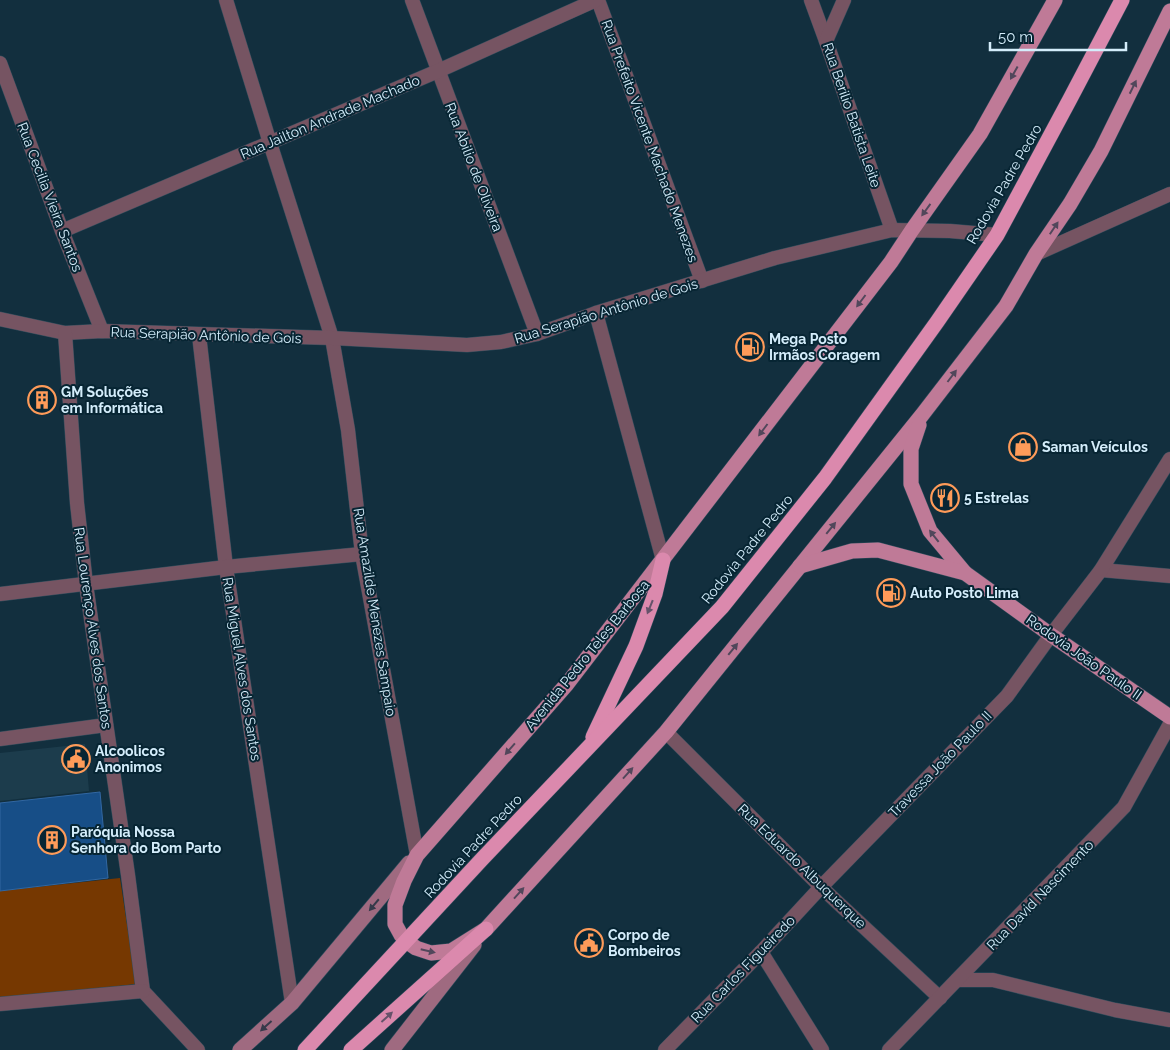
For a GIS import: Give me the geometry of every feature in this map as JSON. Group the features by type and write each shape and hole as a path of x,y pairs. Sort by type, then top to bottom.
{"highway":[{"name":"Rodovia Padre Pedro","path":"304,1050 722,607 825,478 997,235 1122,0"},
{"path":"588,749 636,646 655,594 663,560"},
{"path":"351,1050 486,929"}],"main road":[{"name":"Avenida Pedro Teles Barbosa","path":"417,855 567,684 891,262 980,134 1054,0"},
{"path":"417,855 395,905 395,924 400,935 416,948 431,954 451,951 486,929 666,732 922,415 1006,306 1036,254 1070,204 1101,151 1170,11"},
{"path":"922,415 911,449 911,484 930,531 965,573"},
{"name":"Rodovia João Paulo II","path":"800,566 852,550 878,550 965,573 1170,718"}],"street":[{"name":"Rua Amazilde Menezes Sampaio","path":"226,0 332,338 348,430 362,554 417,855"},
{"name":"Rua Abilio de Oliveira","path":"412,0 537,334"},
{"name":"Rua Jailton Andrade Machado","path":"62,231 438,71 597,0"},
{"name":"Rua Prefeito Vicente Machado Menezes","path":"597,0 702,281"},
{"name":"Rua Berilio Batista Leite","path":"811,0 892,230"},
{"path":"826,41 844,0"},
{"name":"Rua Cecilia Vieira Santos","path":"0,63 62,231 102,331"},
{"path":"1036,254 1170,194"},
{"name":"Rua Serapião Antônio de Gois","path":"0,319 65,333 102,331 332,338 467,345 501,342 537,334 775,258 892,230 950,231 997,235"},
{"path":"596,314 663,560"},
{"name":"Rua Lourenço Alves dos Santos","path":"65,333 76,503 128,875 142,991"},
{"name":"Rua Miguel Alves dos Santos","path":"199,334 226,567 292,1003"},
{"name":"Travessa João Paulo II","path":"821,887 1007,696 1101,570 1169,463"},
{"path":"0,594 226,567 362,554"},
{"path":"1101,570 1170,576"},
{"name":"Rua David Nascimento","path":"889,1050 1124,807 1170,724"},
{"path":"0,739 106,725"},
{"name":"Rua Eduardo Albuquerque","path":"666,732 821,887 940,998"},
{"name":"Avenida Pedro Teles Barbosa","path":"240,1050 292,1003 417,855"},
{"name":"Rua Carlos Figueiredo","path":"665,1050 761,952 821,887"},
{"path":"392,1050 486,929"},
{"path":"761,952 822,1050"},
{"path":"957,980 993,980 1115,1010 1170,1020"},
{"path":"0,1004 142,991 198,1050"}],"shaded area":[{"path":"85,744 89,791 0,801 0,753"},
{"path":"120,878 136,984 0,1000 0,891"}],"building":[{"name":"GM Soluções em Informática","path":"49,390 51,410 35,409 33,391"},
{"name":"Paróquia Nossa Senhora do Bom Parto","path":"100,792 108,878 0,891 0,803"}],"place":[{"name":"Mega Posto Irmãos Coragem","path":"750,347"},
{"name":"GM Soluções em Informática","path":"42,400"},
{"name":"Saman Veículos","path":"1023,447"},
{"name":"5 Estrelas","path":"945,498"},
{"name":"Auto Posto Lima","path":"891,593"},
{"name":"Alcoolicos Anonimos","path":"76,759"},
{"name":"Paróquia Nossa Senhora do Bom Parto","path":"52,840"},
{"name":"Corpo de Bombeiros","path":"589,943"}]}
